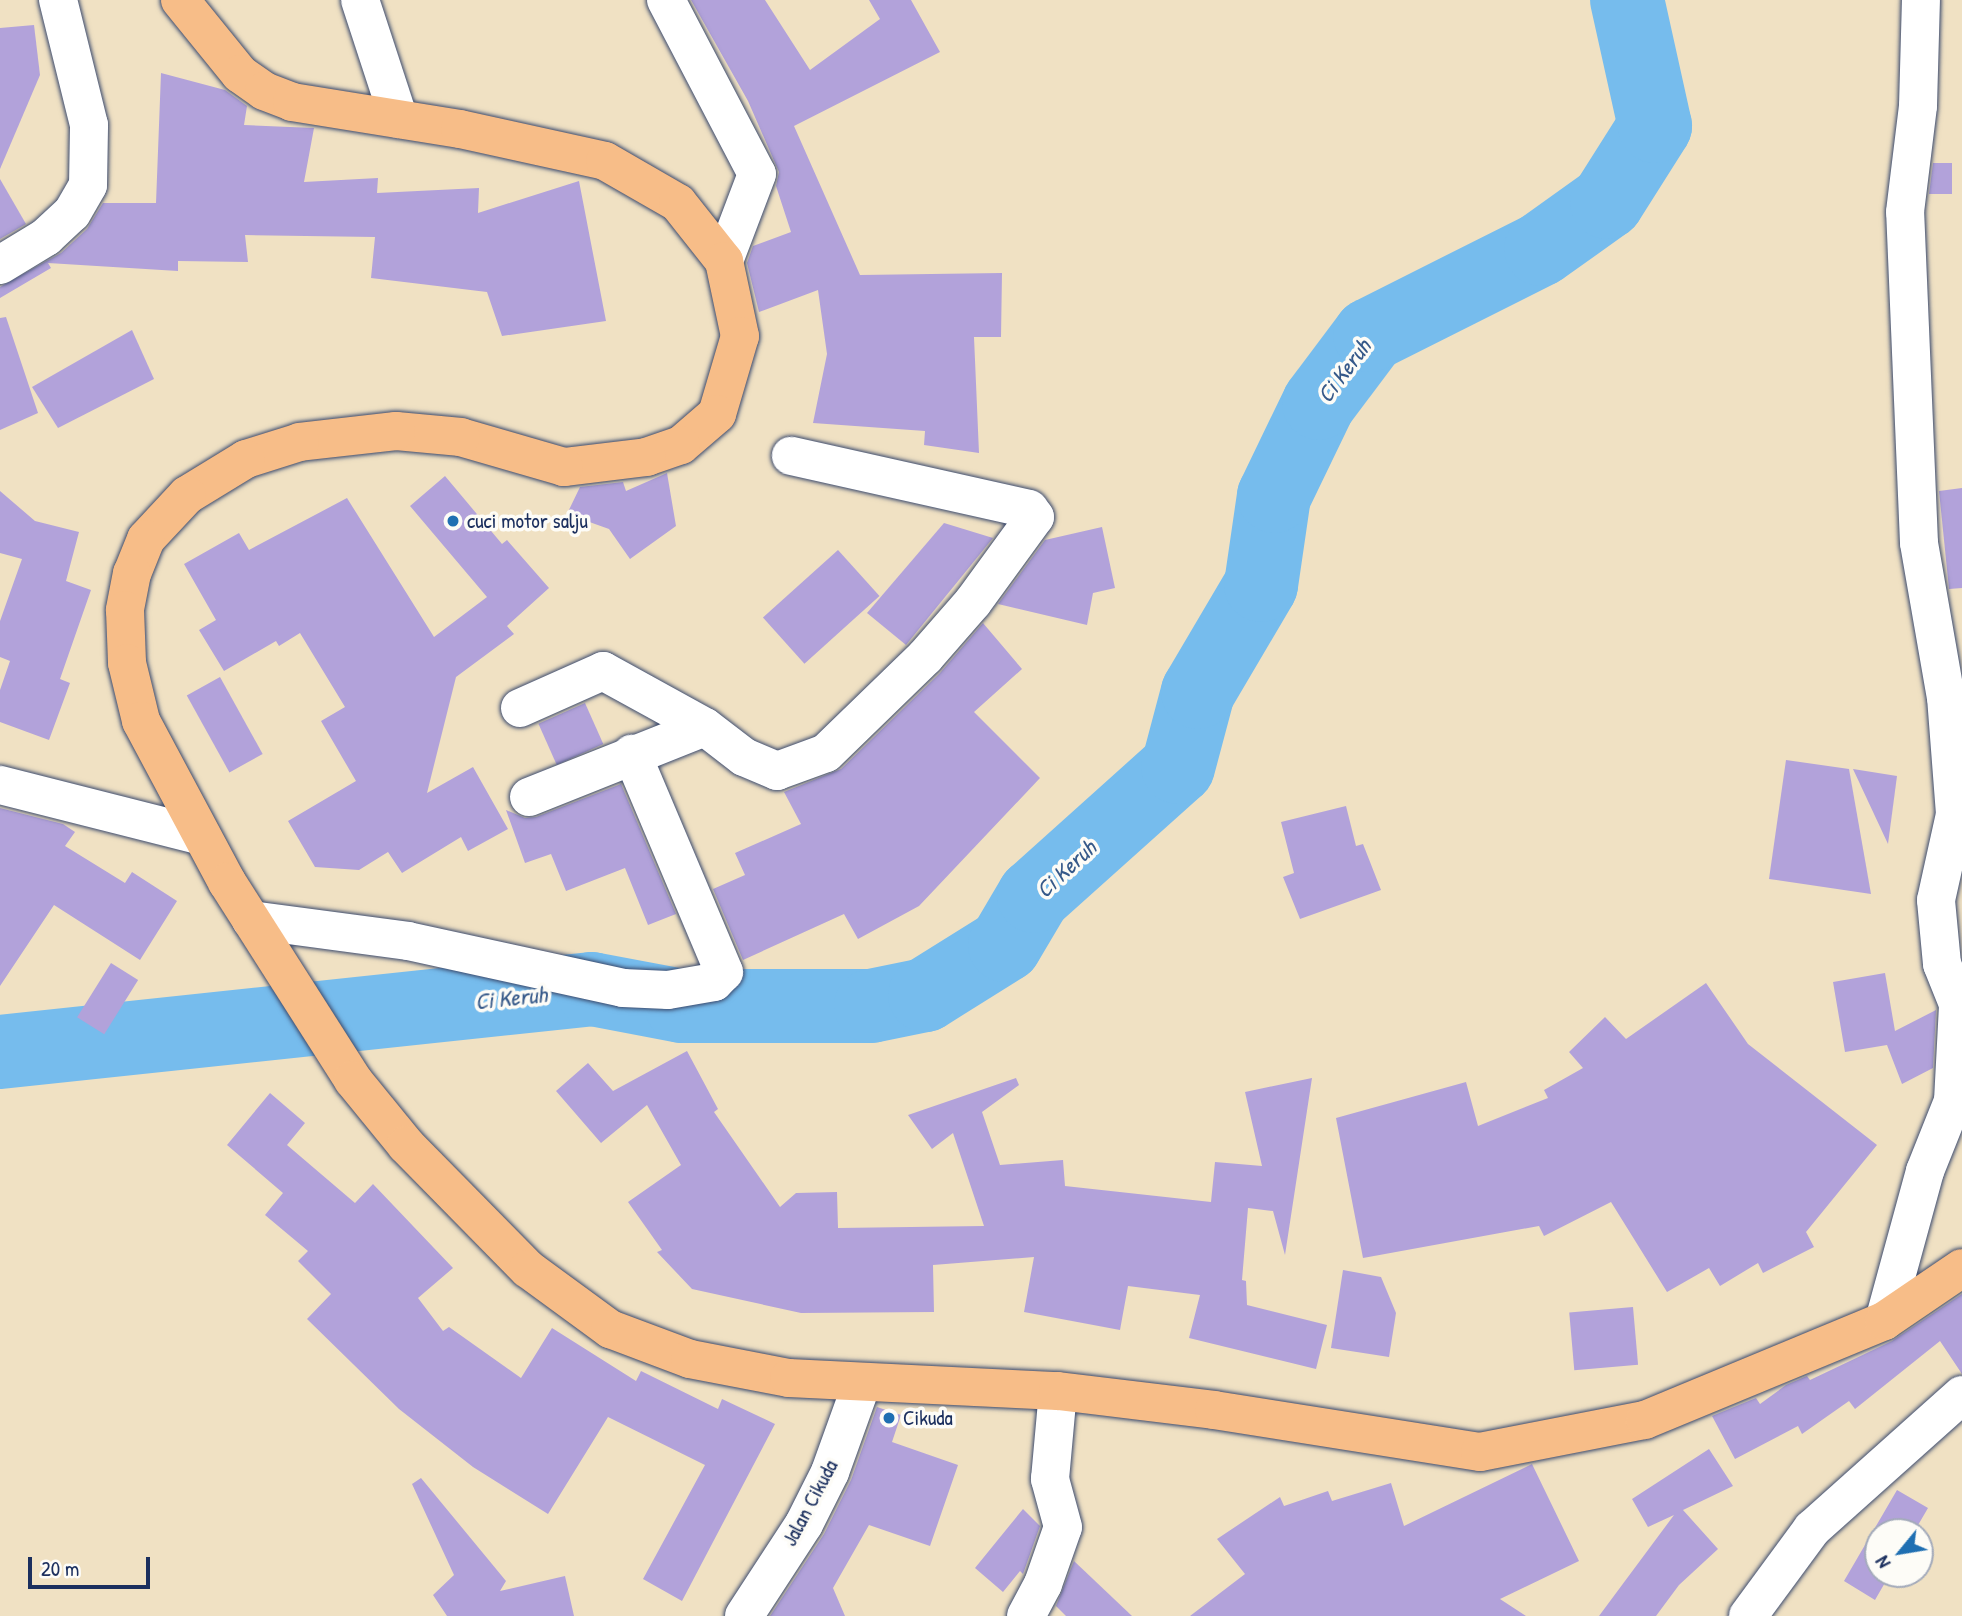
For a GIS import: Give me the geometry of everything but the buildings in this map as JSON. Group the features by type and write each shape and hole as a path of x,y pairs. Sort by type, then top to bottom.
{"highway":[{"path":"180,0 240,74 264,91 292,102 399,120 605,161 678,203 724,261 740,336 716,414 681,445 647,457 564,467 461,437 396,431 300,442 246,459 187,495 146,538 132,573 125,610 127,663 141,721 201,836 353,1080 406,1144 528,1269 610,1329 690,1359 789,1378 1058,1391 1214,1410 1480,1452 1645,1420 1884,1321 1962,1268"}],"street":[{"path":"0,265 46,237 72,214 88,185 89,125 58,0"},
{"path":"360,0 399,120"},
{"path":"666,0 757,174 724,261"},
{"path":"1884,1321 1925,1171 1953,1101 1958,1004 1942,964 1936,900 1955,814 1946,698 1919,543 1905,212 1918,106 1921,0"},
{"path":"520,708 603,671 705,727 744,757 777,771 826,754 941,639 1035,517 1030,509 791,456"},
{"path":"529,797 705,727"},
{"path":"256,928 408,941 623,988 668,990 714,982 724,972 632,754"},
{"path":"0,785 201,836"},
{"name":"Jalan Cikuda","path":"744,1616 804,1524 830,1472 862,1383"},
{"path":"1026,1616 1043,1584 1063,1527 1050,1479 1058,1391"},
{"path":"1748,1616 1812,1529 1962,1395"}],"waterway":[{"name":"Ci Keruh","path":"0,1052 592,989 682,1006 871,1006 925,995 1005,945 1034,896 1178,767 1198,692 1261,585 1274,496 1319,403 1370,335 1541,249 1607,202 1655,126 1627,0"}],"place":[{"name":"cuci motor salju","path":"453,521"},
{"name":"Cikuda","path":"889,1418"}]}
